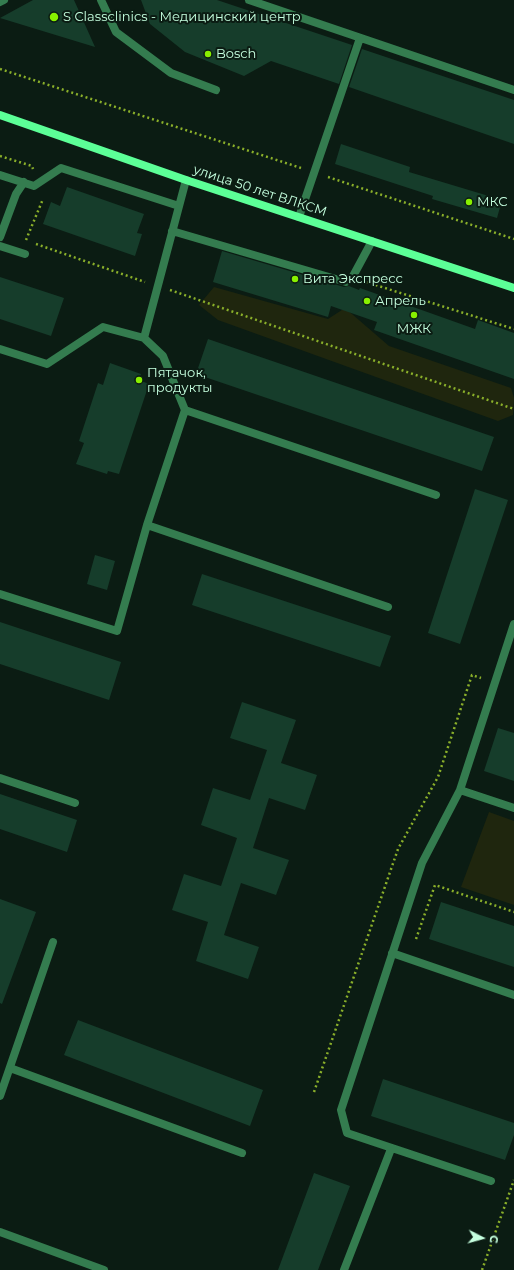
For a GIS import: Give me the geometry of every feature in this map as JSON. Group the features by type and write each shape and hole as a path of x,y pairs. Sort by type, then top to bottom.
{"street":[{"name":"улица 50 лет ВЛКСМ","path":"0,115 186,180 514,288"}],"lane":[{"path":"0,2 4,0"},
{"path":"101,0 116,32 171,73 216,90"},
{"path":"249,0 514,90"},
{"path":"299,217 360,38"},
{"path":"0,174 34,186 61,168 179,206"},
{"path":"144,338 186,180"},
{"path":"0,237 16,194 24,182"},
{"path":"172,231 346,282 352,278 372,241"},
{"path":"0,246 25,254"},
{"path":"0,349 48,364 104,328 144,338 163,356 185,410 147,525 117,631 0,594"},
{"path":"185,410 436,495"},
{"path":"147,525 388,606"},
{"path":"491,1181 390,1149 347,1133 341,1110 422,863 460,790 514,624"},
{"path":"0,778 75,802"},
{"path":"460,790 514,808"},
{"path":"0,1096 53,942"},
{"path":"392,953 514,995"},
{"path":"10,1068 242,1153"},
{"path":"344,1270 390,1149"},
{"path":"0,1232 104,1270"}],"path":[{"path":"0,68 514,238"},
{"path":"0,156 32,166 45,195 26,240 514,409"},
{"path":"352,278 514,329"},
{"path":"314,1092 398,849 438,777 472,675"},
{"path":"416,939 434,885 514,912"},
{"path":"482,1270 514,1180"}],"green space":[{"path":"214,287 328,319 345,308 389,346 511,388 514,398 513,415 498,421 218,320 199,305"},
{"path":"489,812 514,821 514,905 461,887"}],"building":[{"path":"33,0 74,0 95,47 0,18"},
{"path":"141,0 217,0 352,45 339,84 271,61 244,76 185,52 150,24"},
{"path":"362,49 514,100 514,144 349,87"},
{"path":"341,144 410,167 409,172 502,200 497,218 432,199 433,196 335,164"},
{"path":"67,187 144,214 137,233 142,234 135,256 43,224 51,202 60,206"},
{"path":"222,251 344,287 349,286 359,290 360,288 475,329 478,320 514,333 514,379 374,330 377,322 331,306 328,317 213,282"},
{"path":"0,277 64,298 51,336 0,319"},
{"path":"208,339 494,437 482,471 196,374"},
{"path":"110,363 141,374 139,380 149,384 119,474 108,471 107,474 76,464 84,443 79,441 98,383 103,385"},
{"path":"475,489 508,500 460,644 428,633"},
{"path":"95,555 115,561 107,590 87,584"},
{"path":"202,574 391,636 380,667 192,605"},
{"path":"0,622 121,662 109,700 0,664"},
{"path":"242,702 296,720 281,763 317,775 305,810 269,798 253,848 289,860 276,895 241,883 224,935 259,947 248,979 196,961 208,922 172,910 184,874 221,886 237,838 201,825 213,788 250,800 267,750 230,738"},
{"path":"498,728 514,733 514,781 484,771"},
{"path":"0,794 77,820 67,852 0,829"},
{"path":"0,899 36,912 2,1004 0,1003"},
{"path":"441,902 514,926 514,967 429,939"},
{"path":"78,1020 263,1090 250,1126 64,1055"},
{"path":"383,1079 514,1123 514,1135 505,1160 371,1116"},
{"path":"314,1173 350,1186 318,1270 278,1270"}],"place":[{"name":"S Classclinics - Медицинский центр","path":"54,17"},
{"name":"Bosch","path":"208,54"},
{"name":"МКС","path":"469,202"},
{"name":"Вита Экспресс","path":"295,279"},
{"name":"Апрель","path":"367,301"},
{"name":"МЖК","path":"414,315"},
{"name":"Пятачок, продукты","path":"139,380"}]}
